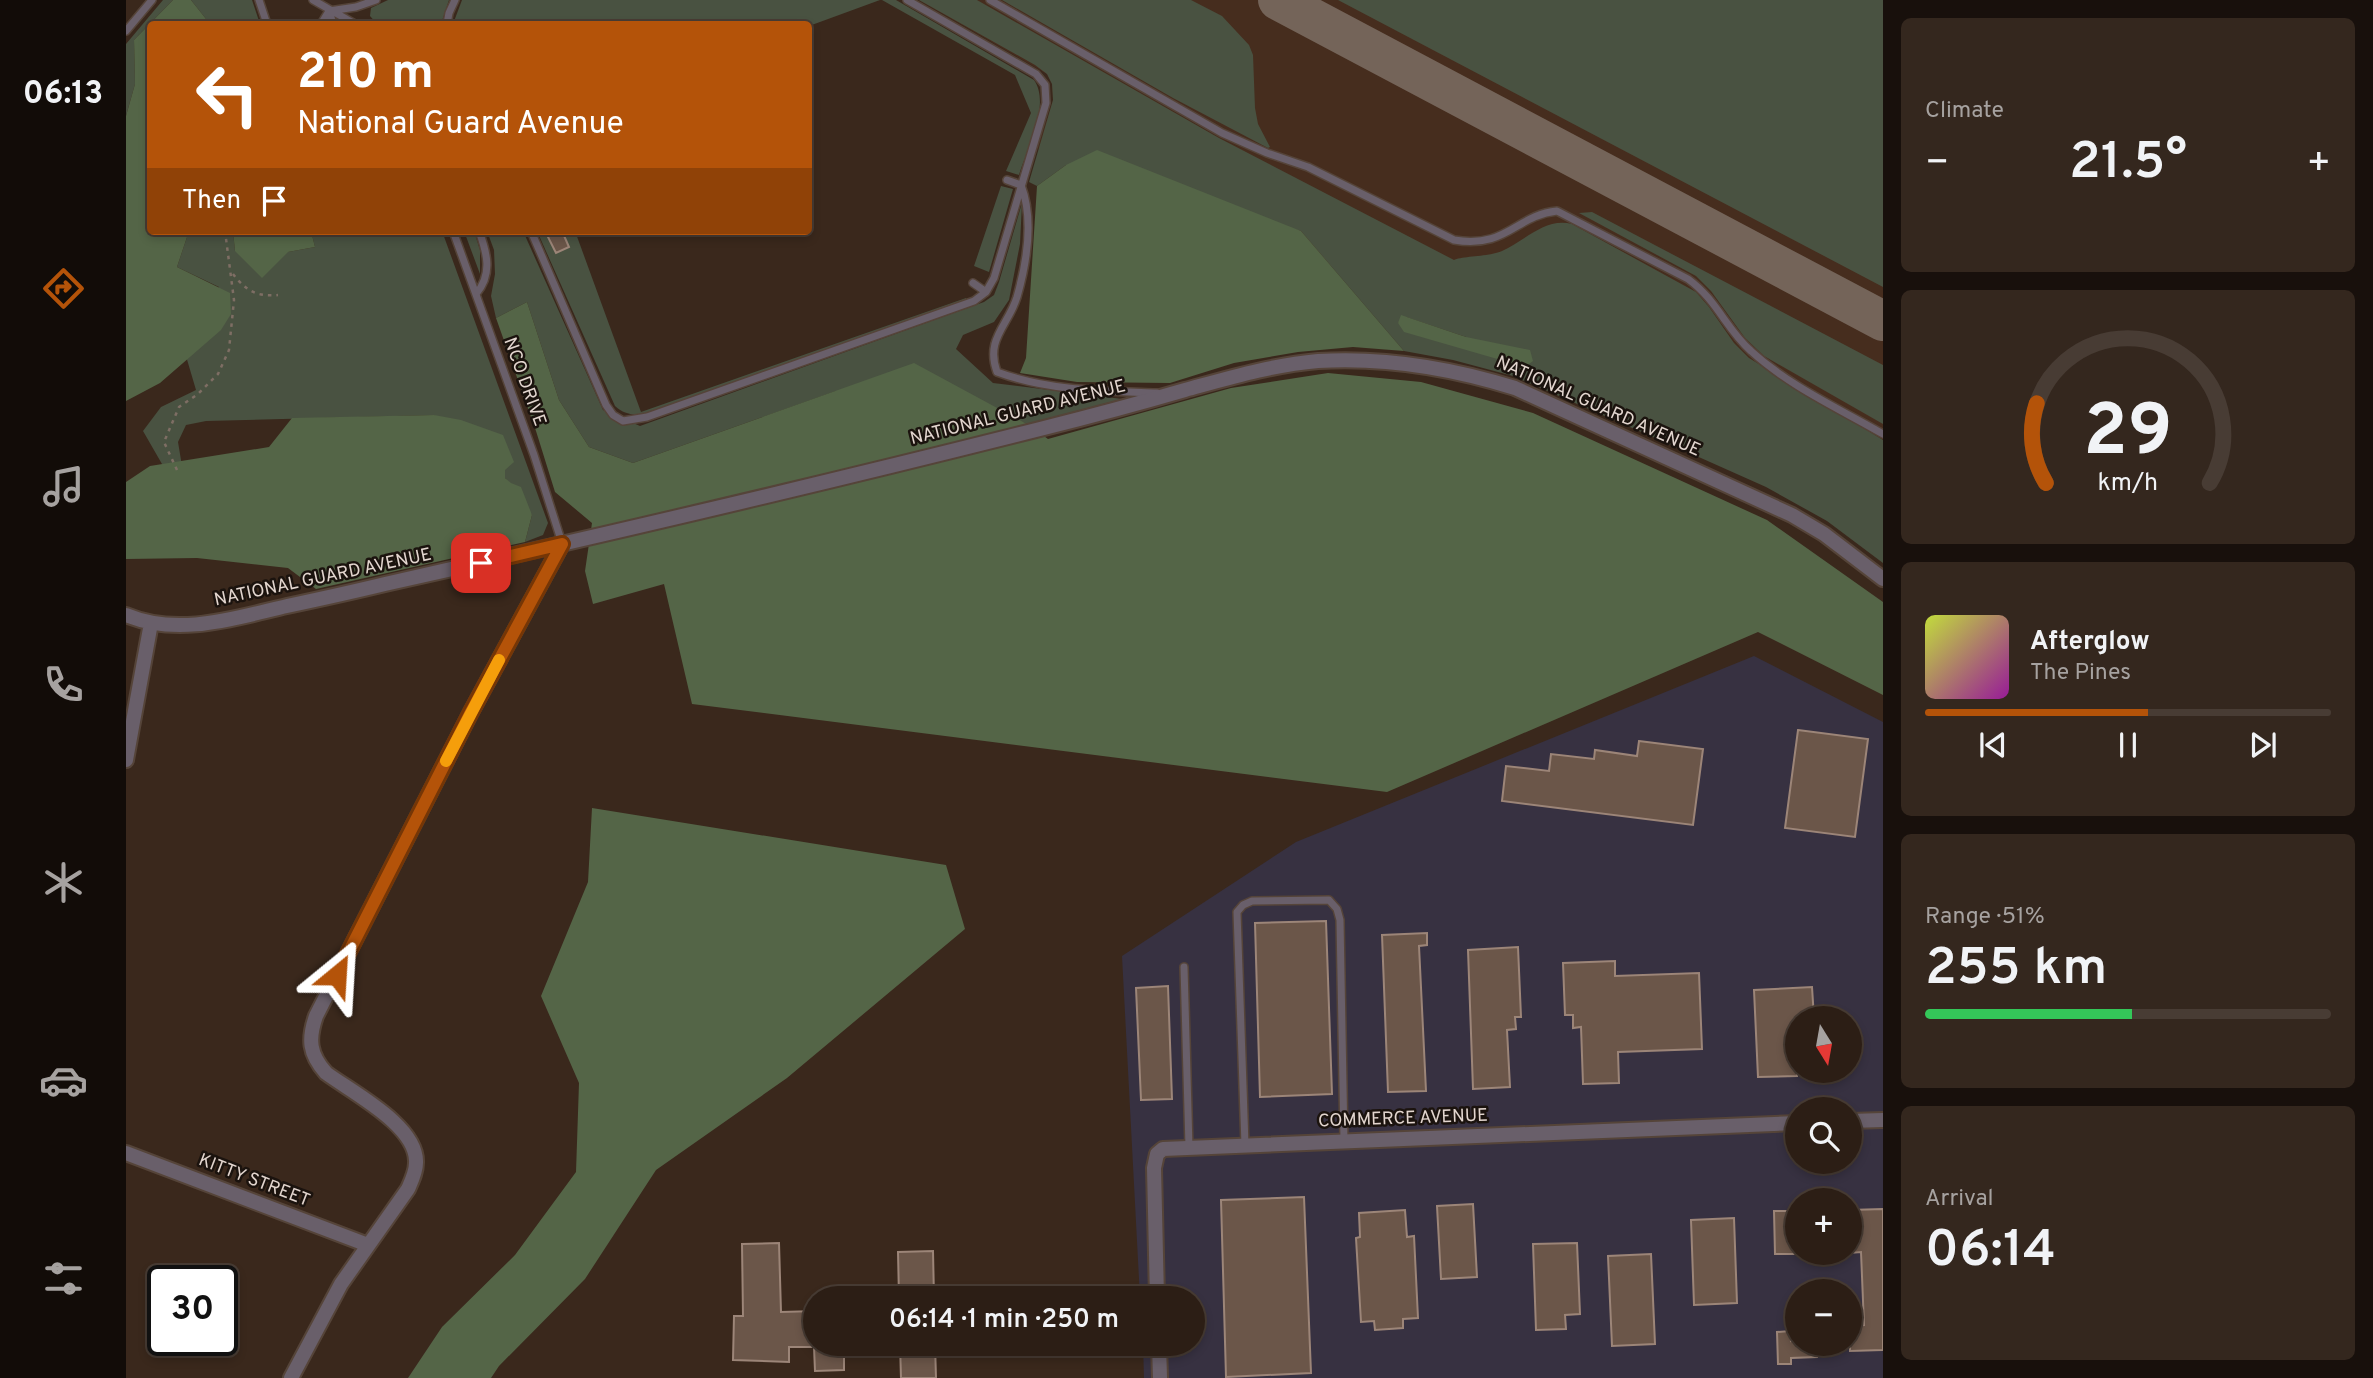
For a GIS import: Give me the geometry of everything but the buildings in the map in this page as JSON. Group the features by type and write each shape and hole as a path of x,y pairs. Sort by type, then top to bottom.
{"street":[{"name":"NATIONAL GUARD AVENUE","path":"126,615 151,623 182,625 223,620 562,544 1041,429 1252,371 1318,361 1361,360 1472,374 1515,388 1792,515 1824,534 1883,579"},
{"path":"291,1378 341,1284 408,1189 417,1161 413,1145 403,1129 334,1079 317,1063 311,1049 310,1032 465,724 562,544"},
{"path":"126,760 151,623"},
{"path":"1862,1121 1883,1120"},
{"name":"COMMERCE AVENUE","path":"1157,1286 1154,1163 1157,1154 1163,1149 1785,1123"},
{"name":"KITTY STREET","path":"126,1153 368,1245"},
{"path":"1159,1356 1160,1378"}],"lane":[{"path":"126,31 152,0"},
{"path":"259,0 266,21"},
{"path":"313,0 349,21"},
{"path":"323,21 329,11 356,7 376,0"},
{"path":"448,21 455,0"},
{"path":"533,235 606,405 613,415 623,421 647,417 974,301 986,292 994,278 1046,103 1045,85 1036,74 907,0"},
{"path":"990,0 1222,133 1308,167 1454,240 1473,243 1496,239 1544,212 1557,211 1566,215 1688,279 1704,291 1738,339 1778,374 1883,433"},
{"path":"329,11 331,21"},
{"path":"1007,180 1021,185 1027,200 1029,224 1016,300 993,347 993,361 997,372 1017,380 1064,387 1172,393"},
{"name":"NCO DRIVE","path":"454,235 534,455 562,544"},
{"path":"476,293 484,284 487,270 485,247 480,235"},
{"path":"973,283 986,292"},
{"path":"1245,1144 1237,912 1252,901 1329,900 1337,909 1340,920 1344,1141"},
{"path":"1184,967 1189,1147"}],"path":[{"path":"177,470 164,442 179,407 198,394 218,374 229,350 234,300 226,235"},
{"path":"231,271 243,287 262,296 278,295"}],"shaded area":[{"path":"918,0 1883,0 1883,485 1037,148 1053,100 1052,84 1047,74"},
{"path":"1754,656 1883,722 1883,1378 1144,1378 1143,1356 1205,1356 1205,1286 1139,1286 1122,956 1296,842"}],"green space":[{"path":"163,0 173,0 153,21 147,21 147,27 134,40 135,84 126,116 126,44"},
{"path":"173,0 191,0 208,21 153,21"},
{"path":"191,0 252,0 259,21 208,21"},
{"path":"388,0 449,0 442,21 374,21 370,16 371,8"},
{"path":"462,0 880,0 812,25 812,21 454,21"},
{"path":"882,0 896,0 1034,80 1039,90 1039,114 1019,175 1006,171 1031,113 1015,75"},
{"path":"919,0 977,0 1219,138 1454,260 1502,251 1553,224 1572,224 1696,292 1734,343 1749,358 1883,440 1883,563 1827,521 1766,487 1701,458 1513,376 1453,360 1404,351 1301,231 1066,165 1037,186 1029,182 1053,100 1052,84 1047,74","holes":["1406,317 1466,337 1398,323"]},
{"path":"1002,0 1191,0 1222,16 1249,45 1253,55 1255,108 1258,124 1270,147 1173,98"},
{"path":"1338,0 1883,0 1883,287"},
{"path":"147,27 147,235 188,235 177,267 230,293 231,314 221,330 160,383 126,401 126,116 135,84 134,40"},
{"path":"1097,150 1301,231 1404,351 1353,347 1298,352 1234,363 1170,383 1077,382 1020,373 1026,358 1037,186 1066,165"},
{"path":"1001,186 1013,189 989,272 974,266"},
{"path":"1022,203 1020,244 1009,300 994,322 963,335 956,349 993,383 1122,399 1027,424 1002,412 836,391 633,463 589,447 559,400 527,302 496,318 491,296 495,274 494,250 488,235 525,235 603,410 640,426 984,302 994,295"},
{"path":"1592,212 1883,365 1883,424 1764,356 1745,338 1711,291 1696,276 1579,213"},
{"path":"188,235 233,235 235,251 288,252 315,247 312,235 443,235 548,523 543,535 525,542 532,515 505,478 505,470 434,415 206,421 186,425 178,442 182,466 162,464 143,431 161,407 196,390 183,346 219,287 177,267"},
{"path":"233,235 312,235 315,247 288,252 262,278 235,251"},
{"path":"465,235 475,235 480,250 480,274"},
{"path":"539,235 547,235 556,253 569,247 564,235 576,235 641,412 966,298 967,300 649,413 631,414 615,406"},
{"path":"527,302 559,400 589,447 633,463 914,363 1027,424 1048,439 1231,388 1328,373 1421,382 1533,413 1767,520 1883,602 1883,695 1758,632 1387,792 692,704 664,584 593,604 585,571 592,523 555,492 496,318"},
{"path":"1401,315 1466,337 1530,350 1533,361 1525,367 1404,332 1398,323"},
{"path":"434,415 461,420 503,435 514,462 505,470 505,478 521,487 532,515 525,542 316,589 288,568 197,558 126,559 126,482 150,466 269,447 292,418"},
{"path":"592,808 946,865 965,929 787,1078 656,1170 585,1279 499,1366 491,1378 408,1378 442,1327 515,1255 576,1172 579,1083 541,996 588,882"}],"taxiway":[{"path":"1278,0 1883,321"}],"slow traffic":[{"path":"446,761 499,660"}],"route":[{"path":"337,975 471,712 562,544 481,563"}]}
